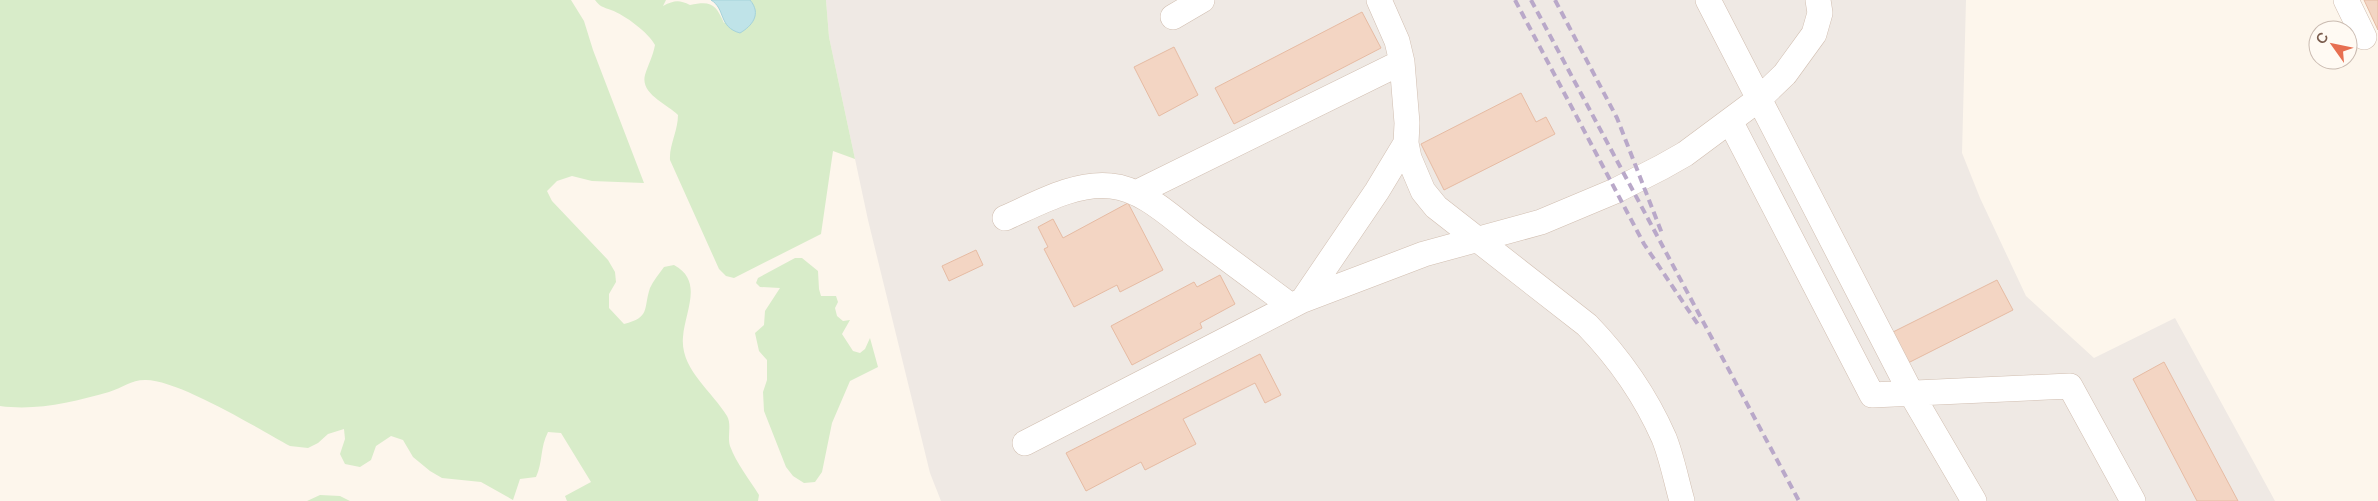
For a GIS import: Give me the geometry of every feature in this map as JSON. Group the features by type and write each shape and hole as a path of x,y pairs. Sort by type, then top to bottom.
{"lane":[{"path":"1173,17 1202,0"},
{"path":"1379,0 1397,40 1402,62 1407,123 1406,144 1409,158 1423,192 1436,207 1587,325 1623,365 1646,400 1664,439 1682,501"},
{"path":"1708,0 1912,395 1974,501"},
{"path":"1024,443 1297,303 1392,266 1476,239 1541,222 1615,191 1685,154 1759,99 1785,74 1814,34 1820,13 1818,0"},
{"path":"2346,0 2364,37"},
{"path":"1136,194 1402,62"},
{"path":"1730,121 1872,395 1912,395 2070,386 2133,501"},
{"path":"1297,303 1378,191 1406,144"},
{"path":"1005,218 1047,199 1095,186 1125,188 1297,303"}],"shaded area":[{"path":"826,0 1966,0 1962,153 1980,198 2026,296 2094,358 2175,318 2275,501 941,501 930,473 868,220 829,37"}],"green space":[{"path":"0,0 571,0 584,21 593,50 644,183 592,181 572,176 557,181 547,191 552,201 608,260 615,272 616,282 609,294 609,308 624,324 642,315 646,307 650,288 664,267 674,265 688,279 691,288 683,337 683,349 686,359 698,379 727,416 730,446 739,465 759,495 758,501 567,501 565,496 591,482 561,433 548,432 536,477 520,479 513,500 481,482 442,478 413,457 403,440 391,436 376,446 371,460 360,467 345,464 340,454 345,439 344,429 328,434 318,443 308,448 290,446 197,396 159,382 145,380 131,383 109,392 55,405 28,407 0,406"},
{"path":"595,0 666,0 663,6 677,1 690,5 703,3 716,8 724,23 753,4 750,0 826,0 829,37 855,159 833,151 821,234 734,278 726,276 719,269 670,160 678,115 646,88 645,75 655,45 648,35 636,25 617,12 598,4"},
{"path":"795,258 802,258 818,271 821,296 836,296 838,302 835,308 837,316 843,321 850,320 842,334 853,351 860,353 865,349 870,338 878,367 850,381 832,423 822,472 815,482 804,483 793,476 786,467 764,411 763,392 767,380 767,360 759,351 755,333 764,325 765,311 780,288 760,287 756,283 758,278"},
{"path":"320,495 340,496 350,501 307,501"}],"water":[{"path":"711,0 750,0 755,10 752,23 740,33 733,30 728,27 719,8"}],"building":[{"path":"2364,0 2378,0 2378,30"},
{"path":"1362,12 1381,48 1234,124 1215,88"},
{"path":"1174,47 1198,95 1159,116 1134,67"},
{"path":"1521,93 1536,122 1546,117 1555,134 1444,190 1421,144"},
{"path":"1128,203 1163,270 1120,292 1117,285 1074,307 1044,249 1048,247 1038,227 1053,219 1063,238"},
{"path":"976,250 983,265 949,281 942,266"},
{"path":"1220,275 1235,304 1200,323 1202,328 1132,365 1111,326 1194,282 1197,287"},
{"path":"1997,280 2013,310 1906,364 1891,333"},
{"path":"1260,354 1281,395 1265,403 1255,383 1183,419 1196,444 1145,470 1141,462 1086,491 1066,453"},
{"path":"2164,362 2238,501 2197,501 2133,379"}],"railway":[{"path":"1515,0 1644,244 1699,326"},
{"path":"1531,0 1799,501"},
{"path":"1555,0 1617,118 1663,236"}]}
